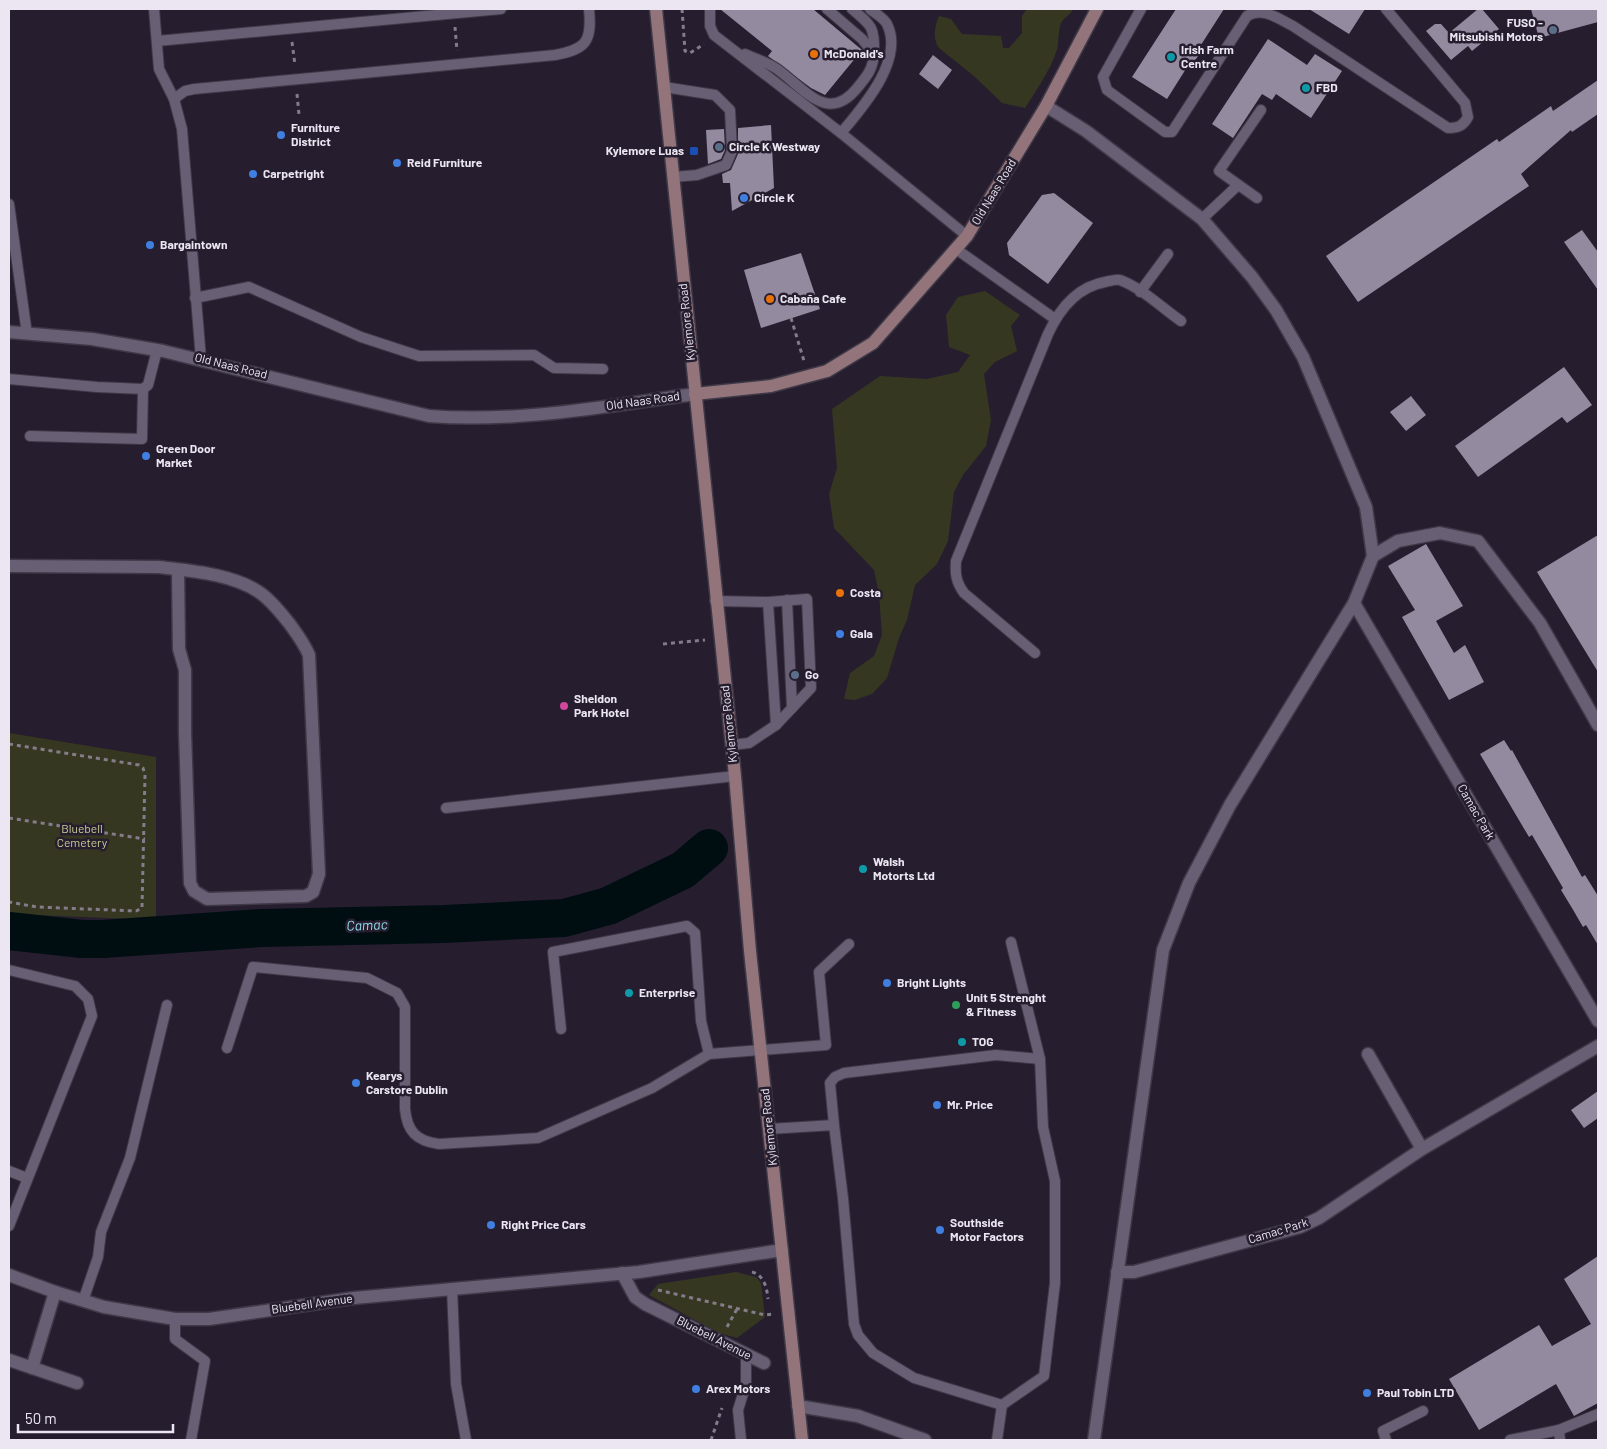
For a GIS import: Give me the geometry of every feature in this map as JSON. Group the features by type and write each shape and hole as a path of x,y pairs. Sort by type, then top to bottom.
{"main road":[{"name":"Kylemore Road","path":"656,9 802,1440"},
{"name":"Old Naas Road","path":"694,394 761,387 827,371 873,343 967,236 1046,106 1097,9"}],"street":[{"path":"1046,106 1086,131 1202,219 1257,284 1276,310 1303,357 1366,507 1373,556 1354,603 1230,805 1189,883 1162,950 1094,1440"},
{"name":"Old Naas Road","path":"9,332 92,339 158,350 429,416 466,419 542,415 694,394"},
{"path":"1373,556 1398,541 1440,533 1478,541 1540,623 1598,725"},
{"path":"9,566 159,567 178,570 231,580 260,593 274,604 301,638 309,655 319,874 317,886 313,892 306,896 207,899 194,891 190,883 185,670 179,649 178,570"},
{"name":"Camac Park","path":"1354,603 1598,1021"},
{"name":"Camac Park","path":"1118,1272 1134,1272 1300,1227 1320,1218 1422,1149 1598,1046"},
{"path":"1368,1054 1422,1149"},
{"name":"Bluebell Avenue","path":"9,1275 83,1301 175,1319 209,1319 354,1298 640,1272 782,1250"},
{"name":"Bluebell Avenue","path":"622,1274 635,1297 646,1304 764,1364"},
{"path":"32,1368 55,1292"},
{"path":"9,1360 77,1383"},
{"path":"798,1406 858,1416 925,1440"}],"lane":[{"path":"154,9 159,69 174,99 182,129 201,359"},
{"path":"157,41 501,9"},
{"path":"174,99 185,90 555,56 581,48 588,38 590,27 588,9"},
{"path":"710,9 712,31 732,49 841,133 967,236"},
{"path":"827,9 862,39 874,54"},
{"path":"732,49 773,66 821,103 842,103 849,99 870,72 874,54 875,37 871,25 852,9"},
{"path":"841,133 880,79 891,52 890,32 886,22 870,9"},
{"path":"1127,9 1139,12 1103,77 1107,90 1166,132 1172,132 1247,16 1253,12 1266,13 1293,26 1448,128 1457,128 1464,124 1468,117 1465,103 1386,9"},
{"path":"664,87 715,95 730,110 732,151 726,165 697,175 672,177"},
{"path":"1257,198 1237,186 1219,171 1261,110"},
{"path":"1202,219 1237,186"},
{"path":"9,204 27,334"},
{"path":"956,249 1055,319"},
{"path":"1140,292 1168,254"},
{"path":"1035,652 964,593 958,584 955,574 956,561 1055,319 1066,304 1076,295 1100,282 1118,279 1181,321"},
{"path":"195,298 249,287 361,338 419,356 534,355 554,368 603,369"},
{"path":"9,379 143,389 148,385 158,350"},
{"path":"30,436 142,440 143,389"},
{"path":"715,601 768,602 807,598 811,688 776,725 750,743 731,745"},
{"path":"786,600 792,708"},
{"path":"768,602 776,725"},
{"path":"446,808 735,776"},
{"path":"561,1029 553,952 687,926 694,933 701,1021 709,1054"},
{"path":"997,1440 1002,1405 1044,1376 1054,1293 1055,1181 1044,1127 1040,1059 1011,942"},
{"path":"226,1048 253,966 367,978 397,993 405,1007 406,1123 418,1138 439,1144 538,1138 659,1084 709,1054 826,1045 819,972 849,944"},
{"path":"9,970 75,986 88,999 92,1016 9,1226"},
{"path":"83,1301 98,1256 101,1232 130,1158 167,1005"},
{"path":"1002,1405 914,1378 873,1353 858,1334 854,1324 843,1198 830,1083 835,1077 844,1073 996,1055 1040,1059"},
{"path":"769,1129 834,1125"},
{"path":"9,1171 27,1178"},
{"path":"452,1288 456,1384 466,1440"},
{"path":"175,1319 176,1339 206,1361 190,1440"},
{"path":"740,1440 738,1410 746,1384 746,1354"},
{"path":"1386,1440 1383,1431 1422,1411"},
{"path":"1510,1440 1559,1435 1598,1414"}],"path":[{"path":"682,9 686,51 690,53 709,41"},
{"path":"291,28 299,115"},
{"path":"791,318 808,376"},
{"path":"663,644 720,639"},
{"path":"9,744 139,765 143,768 145,775 142,908 136,910 37,906 9,902"},
{"path":"9,818 144,839"},
{"path":"745,1270 756,1273 767,1288 770,1314"},
{"path":"640,1272 649,1288 770,1314 788,1312"}],"green space":[{"path":"1027,9 1073,9 1061,23 1054,58 1043,80 1025,108 1002,103 975,77 939,48 935,40 935,32 939,16 951,19 962,34 1001,36 1003,48 1009,48 1022,33 1022,16"},
{"path":"985,291 1020,315 1011,326 1017,351 995,362 984,374 991,420 986,446 963,475 954,492 948,541 937,564 915,585 907,620 899,638 887,678 872,694 855,700 844,699 850,673 874,656 882,635 879,594 874,570 834,528 829,494 837,468 832,409 880,376 927,379 958,372 970,355 949,347 946,315 958,297"},
{"name":"Bluebell Cemetery","path":"9,733 156,757 156,920 9,914"},
{"path":"736,1272 756,1277 761,1283 765,1317 737,1338 719,1333 649,1295 658,1284"}],"building":[{"name":"McDonald's","path":"720,9 813,9 862,50 825,95 811,88 768,56 772,51"},
{"name":"Irish Farm Centre","path":"1176,9 1224,9 1199,48 1202,50 1192,65 1189,64 1167,99 1132,77"},
{"path":"1309,9 1365,9 1349,34"},
{"path":"1478,9 1482,9 1499,29 1472,51 1468,46 1451,60 1426,31 1435,24 1441,24 1449,33"},
{"name":"FUSO - Mitsubishi Motors","path":"1531,9 1598,9 1598,22 1539,38"},
{"name":"FBD","path":"1268,39 1307,65 1315,54 1342,71 1311,118 1276,94 1272,100 1262,94 1233,138 1212,124"},
{"path":"933,55 952,70 938,89 919,74"},
{"path":"1598,80 1598,114 1572,132 1571,130 1521,174 1529,186 1358,302 1326,256 1497,139 1499,142 1551,106 1553,111"},
{"path":"771,125 774,188 732,211 730,183 723,183 722,174 731,170 738,154 738,128"},
{"path":"724,129 725,150 721,159 708,164 706,130"},
{"path":"1054,193 1093,223 1048,284 1009,255 1007,243 1042,195"},
{"path":"1582,230 1598,252 1598,290 1564,242"},
{"path":"801,253 820,309 761,328 744,270"},
{"path":"1564,367 1592,405 1567,423 1562,417 1478,477 1455,446"},
{"path":"1411,396 1426,415 1406,431 1390,412"},
{"path":"1598,535 1598,672 1537,572"},
{"path":"1426,544 1463,606 1436,621 1454,653 1465,645 1484,682 1449,700 1402,617 1415,610 1388,566"},
{"path":"1504,740 1512,750 1582,877 1585,875 1598,896 1598,945 1586,925 1583,927 1532,835 1529,837 1480,754"},
{"path":"1598,1091 1598,1118 1584,1128 1571,1110"},
{"path":"1598,1256 1598,1403 1574,1416 1556,1384 1479,1430 1449,1379 1539,1325 1552,1346 1591,1324 1564,1279"}],"waterway":[{"name":"Camac","path":"9,931 82,939 103,939 262,928 444,924 564,918 608,906 683,870 709,848"}],"place":[{"name":"FUSO - Mitsubishi Motors","path":"1553,30"},
{"name":"McDonald's","path":"814,54"},
{"name":"Irish Farm Centre","path":"1171,57"},
{"name":"FBD","path":"1306,88"},
{"name":"Furniture District","path":"281,135"},
{"name":"Circle K Westway","path":"719,147"},
{"name":"Kylemore Luas","path":"694,151"},
{"name":"Reid Furniture","path":"397,163"},
{"name":"Carpetright","path":"253,174"},
{"name":"Circle K","path":"744,198"},
{"name":"Bargaintown","path":"150,245"},
{"name":"Cabaña Cafe","path":"770,299"},
{"name":"Green Door Market","path":"146,456"},
{"name":"Costa","path":"840,593"},
{"name":"Gala","path":"840,634"},
{"name":"Go","path":"795,675"},
{"name":"Sheldon Park Hotel","path":"564,706"},
{"name":"Walsh Motorts Ltd","path":"863,869"},
{"name":"Bright Lights","path":"887,983"},
{"name":"Enterprise","path":"629,993"},
{"name":"Unit 5 Strenght & Fitness","path":"956,1005"},
{"name":"TOG","path":"962,1042"},
{"name":"Kearys Carstore Dublin","path":"356,1083"},
{"name":"Mr. Price","path":"937,1105"},
{"name":"Right Price Cars","path":"491,1225"},
{"name":"Southside Motor Factors","path":"940,1230"},
{"name":"Arex Motors","path":"696,1389"},
{"name":"Paul Tobin LTD","path":"1367,1393"}]}
